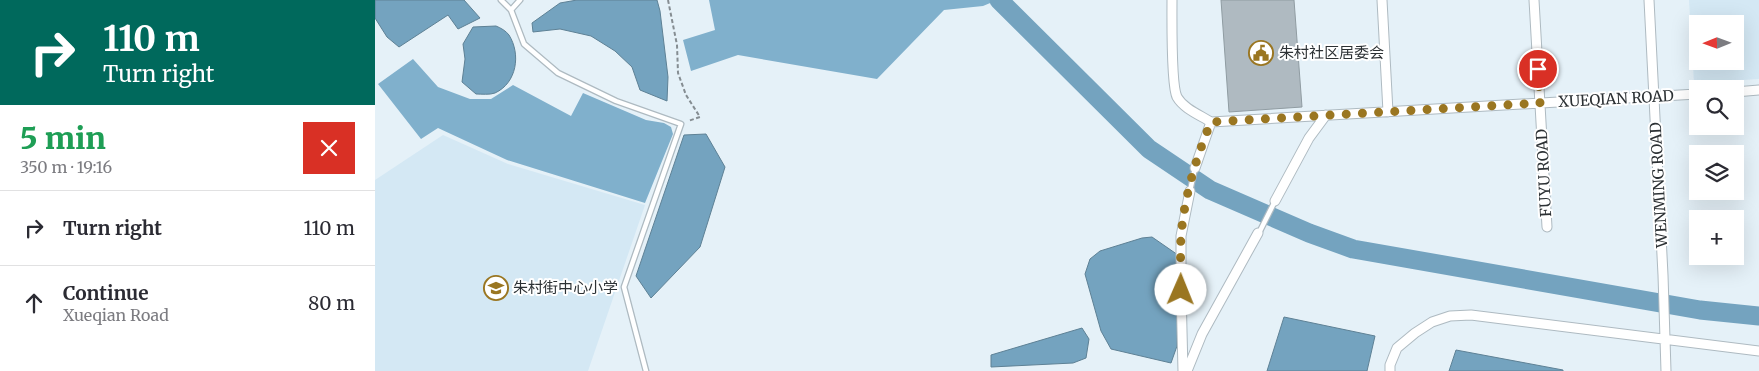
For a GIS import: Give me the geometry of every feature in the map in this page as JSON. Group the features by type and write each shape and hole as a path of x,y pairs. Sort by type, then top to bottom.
{"street":[{"path":"1172,0 1176,96 1184,105 1211,122 1195,168"},
{"path":"1382,0 1388,112"},
{"name":"FUYU ROAD","path":"1534,0 1547,227"},
{"name":"WENMING ROAD","path":"1649,0 1666,371"},
{"path":"1744,91 1759,90"},
{"name":"XUEQIAN ROAD","path":"1211,122 1689,95"},
{"path":"1275,201 1309,138 1326,115"},
{"path":"1185,371 1181,290 1181,236 1189,191"},
{"path":"1185,371 1202,334 1258,233"},
{"path":"1390,371 1390,365 1397,348 1432,322 1450,316 1471,314 1759,351"}],"lane":[{"path":"501,0 511,10 524,44 557,73 616,101 681,124 624,287 646,371"},
{"path":"511,10 520,0"},
{"path":"1189,191 1195,168"},
{"path":"1258,233 1275,201"}],"path":[{"path":"668,0 677,45 678,72 686,95 700,117 681,124"}],"shaded area":[{"path":"375,0 464,0 480,18 458,29 448,15 399,47 387,37 375,18"},
{"path":"577,0 657,0 668,77 667,101 640,90 632,67 615,51 591,36 560,29 533,32 532,23 560,3"},
{"path":"709,0 995,1 983,6 944,10 877,79 738,55 691,71 683,40 715,30"},
{"path":"1689,0 1759,0 1759,79 1694,80 1693,70 1744,70 1744,15 1690,15"},
{"path":"496,26 508,34 513,43 516,59 515,67 508,82 495,93 476,94 462,82 465,59 463,44 473,27"},
{"path":"413,59 438,87 470,99 491,99 513,85 571,116 583,93 646,120 664,123 671,127 673,134 645,203 507,160 438,128 421,139 378,84"},
{"path":"706,134 725,167 700,247 651,298 636,276 684,135"},
{"name":"朱村街中心小学","path":"443,135 508,164 645,205 588,371 375,371 375,180"},
{"path":"1152,237 1178,255 1177,346 1171,363 1111,349 1101,331 1085,274 1090,259 1100,251 1142,238"},
{"path":"1284,317 1375,336 1367,371 1267,371"},
{"path":"1082,328 1089,339 1086,358 1073,363 991,367 991,355"},
{"path":"1456,350 1563,370 1563,371 1449,371"}],"building":[{"name":"朱村社区居委会","path":"1221,0 1294,0 1302,107 1229,112"}],"waterway":[{"path":"999,0 1149,149 1210,190 1309,233 1353,249 1700,310 1759,316"}],"place":[{"name":"朱村社区居委会","path":"1261,53"},
{"name":"朱村街中心小学","path":"496,288"}],"route":[{"path":"1181,290 1181,236 1184,216 1200,150 1211,122 1540,103 1538,69"}]}
